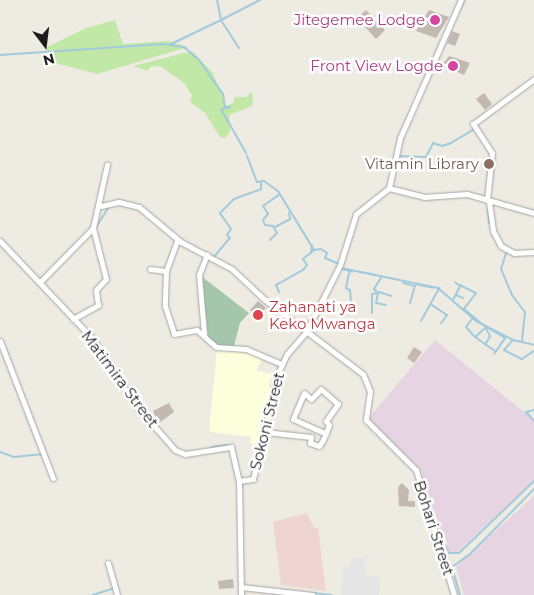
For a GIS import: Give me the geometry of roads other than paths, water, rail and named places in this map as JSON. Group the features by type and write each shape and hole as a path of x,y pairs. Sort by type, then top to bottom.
{"street":[{"path":"177,240 166,272 164,298 170,329 174,334 195,330 204,334 216,347 246,349 282,363 306,332 340,265 356,214 389,188 400,138 461,0"},
{"path":"534,79 473,124 492,152 488,201 493,231 501,246 514,253 534,252"},
{"path":"40,282 93,228 101,206 107,165"},
{"path":"389,188 424,197 467,194 534,213"},
{"path":"101,206 119,202 139,207 162,223 177,240 207,254 232,269 306,332"},
{"path":"73,319 98,305 96,290 106,279 93,228"},
{"name":"Matimira Street","path":"0,241 99,347 134,403 175,450 185,454 231,447 239,481"},
{"path":"204,334 199,275 207,254"},
{"path":"150,268 166,272"},
{"name":"Bohari Street","path":"306,332 362,374 370,391 366,420 416,470 454,595"},
{"path":"0,341 53,478"},
{"name":"Sokoni Street","path":"241,595 239,481 253,479 282,363"},
{"path":"265,432 311,437 310,443 319,446 326,434 330,424 326,422 337,402 320,389 312,399 304,393 293,419 326,434"},
{"path":"108,563 116,595"},
{"path":"241,587 313,595"}],"waterway":[{"path":"171,44 221,20 217,0"},
{"path":"239,48 221,20 260,0"},
{"path":"459,12 464,0"},
{"path":"0,55 163,44 184,47 199,60 223,94 225,108 230,107 221,109 246,153"},
{"path":"398,156 426,157 433,143 442,146 451,143 474,129"},
{"path":"401,144 405,132"},
{"path":"247,156 257,182 264,181 278,191 314,250 321,249 327,253 325,258 339,264"},
{"path":"492,177 494,160"},
{"path":"213,258 230,238 227,235 231,229 220,213 234,199 261,189 261,182"},
{"path":"277,233 273,226 265,225 263,220 268,214 263,206 279,195"},
{"path":"95,229 110,205"},
{"path":"488,211 489,223"},
{"path":"275,227 290,219 289,213"},
{"path":"270,240 277,233"},
{"path":"311,253 312,245"},
{"path":"279,292 276,285 303,270 307,265 303,259 314,250"},
{"path":"506,253 501,269 512,295 525,312 522,341"},
{"path":"341,268 438,288 476,321 513,340 534,345"},
{"path":"343,269 352,272"},
{"path":"360,272 372,274"},
{"path":"349,273 346,288 350,290 351,303"},
{"path":"372,313 372,294 378,293 374,289 382,276"},
{"path":"453,300 460,286 455,282"},
{"path":"403,283 415,286"},
{"path":"416,284 433,288"},
{"path":"460,285 476,293 464,309"},
{"path":"410,303 415,286"},
{"path":"421,321 439,288"},
{"path":"379,292 391,296"},
{"path":"378,293 376,303 386,305"},
{"path":"456,295 463,298"},
{"path":"432,305 447,315 441,323"},
{"path":"464,309 482,324"},
{"path":"310,330 319,311"},
{"path":"472,319 466,327 475,337"},
{"path":"484,325 490,336 485,345"},
{"path":"486,327 505,338"},
{"path":"484,329 475,337 495,351"},
{"path":"494,354 505,338"},
{"path":"513,340 504,350 522,359 534,351"},
{"path":"534,410 526,412 534,421"},
{"path":"212,447 227,445"},
{"path":"0,452 14,457 43,454"},
{"path":"443,542 449,553 459,553 534,481"},
{"path":"241,490 243,483"},
{"path":"460,595 452,567 470,554 534,489"},
{"path":"93,595 114,588"},
{"path":"314,593 332,595"}],"place":[{"name":"Jitegemee Lodge","path":"435,20"},
{"name":"Front View Logde","path":"453,66"},
{"name":"Vitamin Library","path":"489,164"},
{"name":"Zahanati ya Keko Mwanga","path":"258,315"}]}
